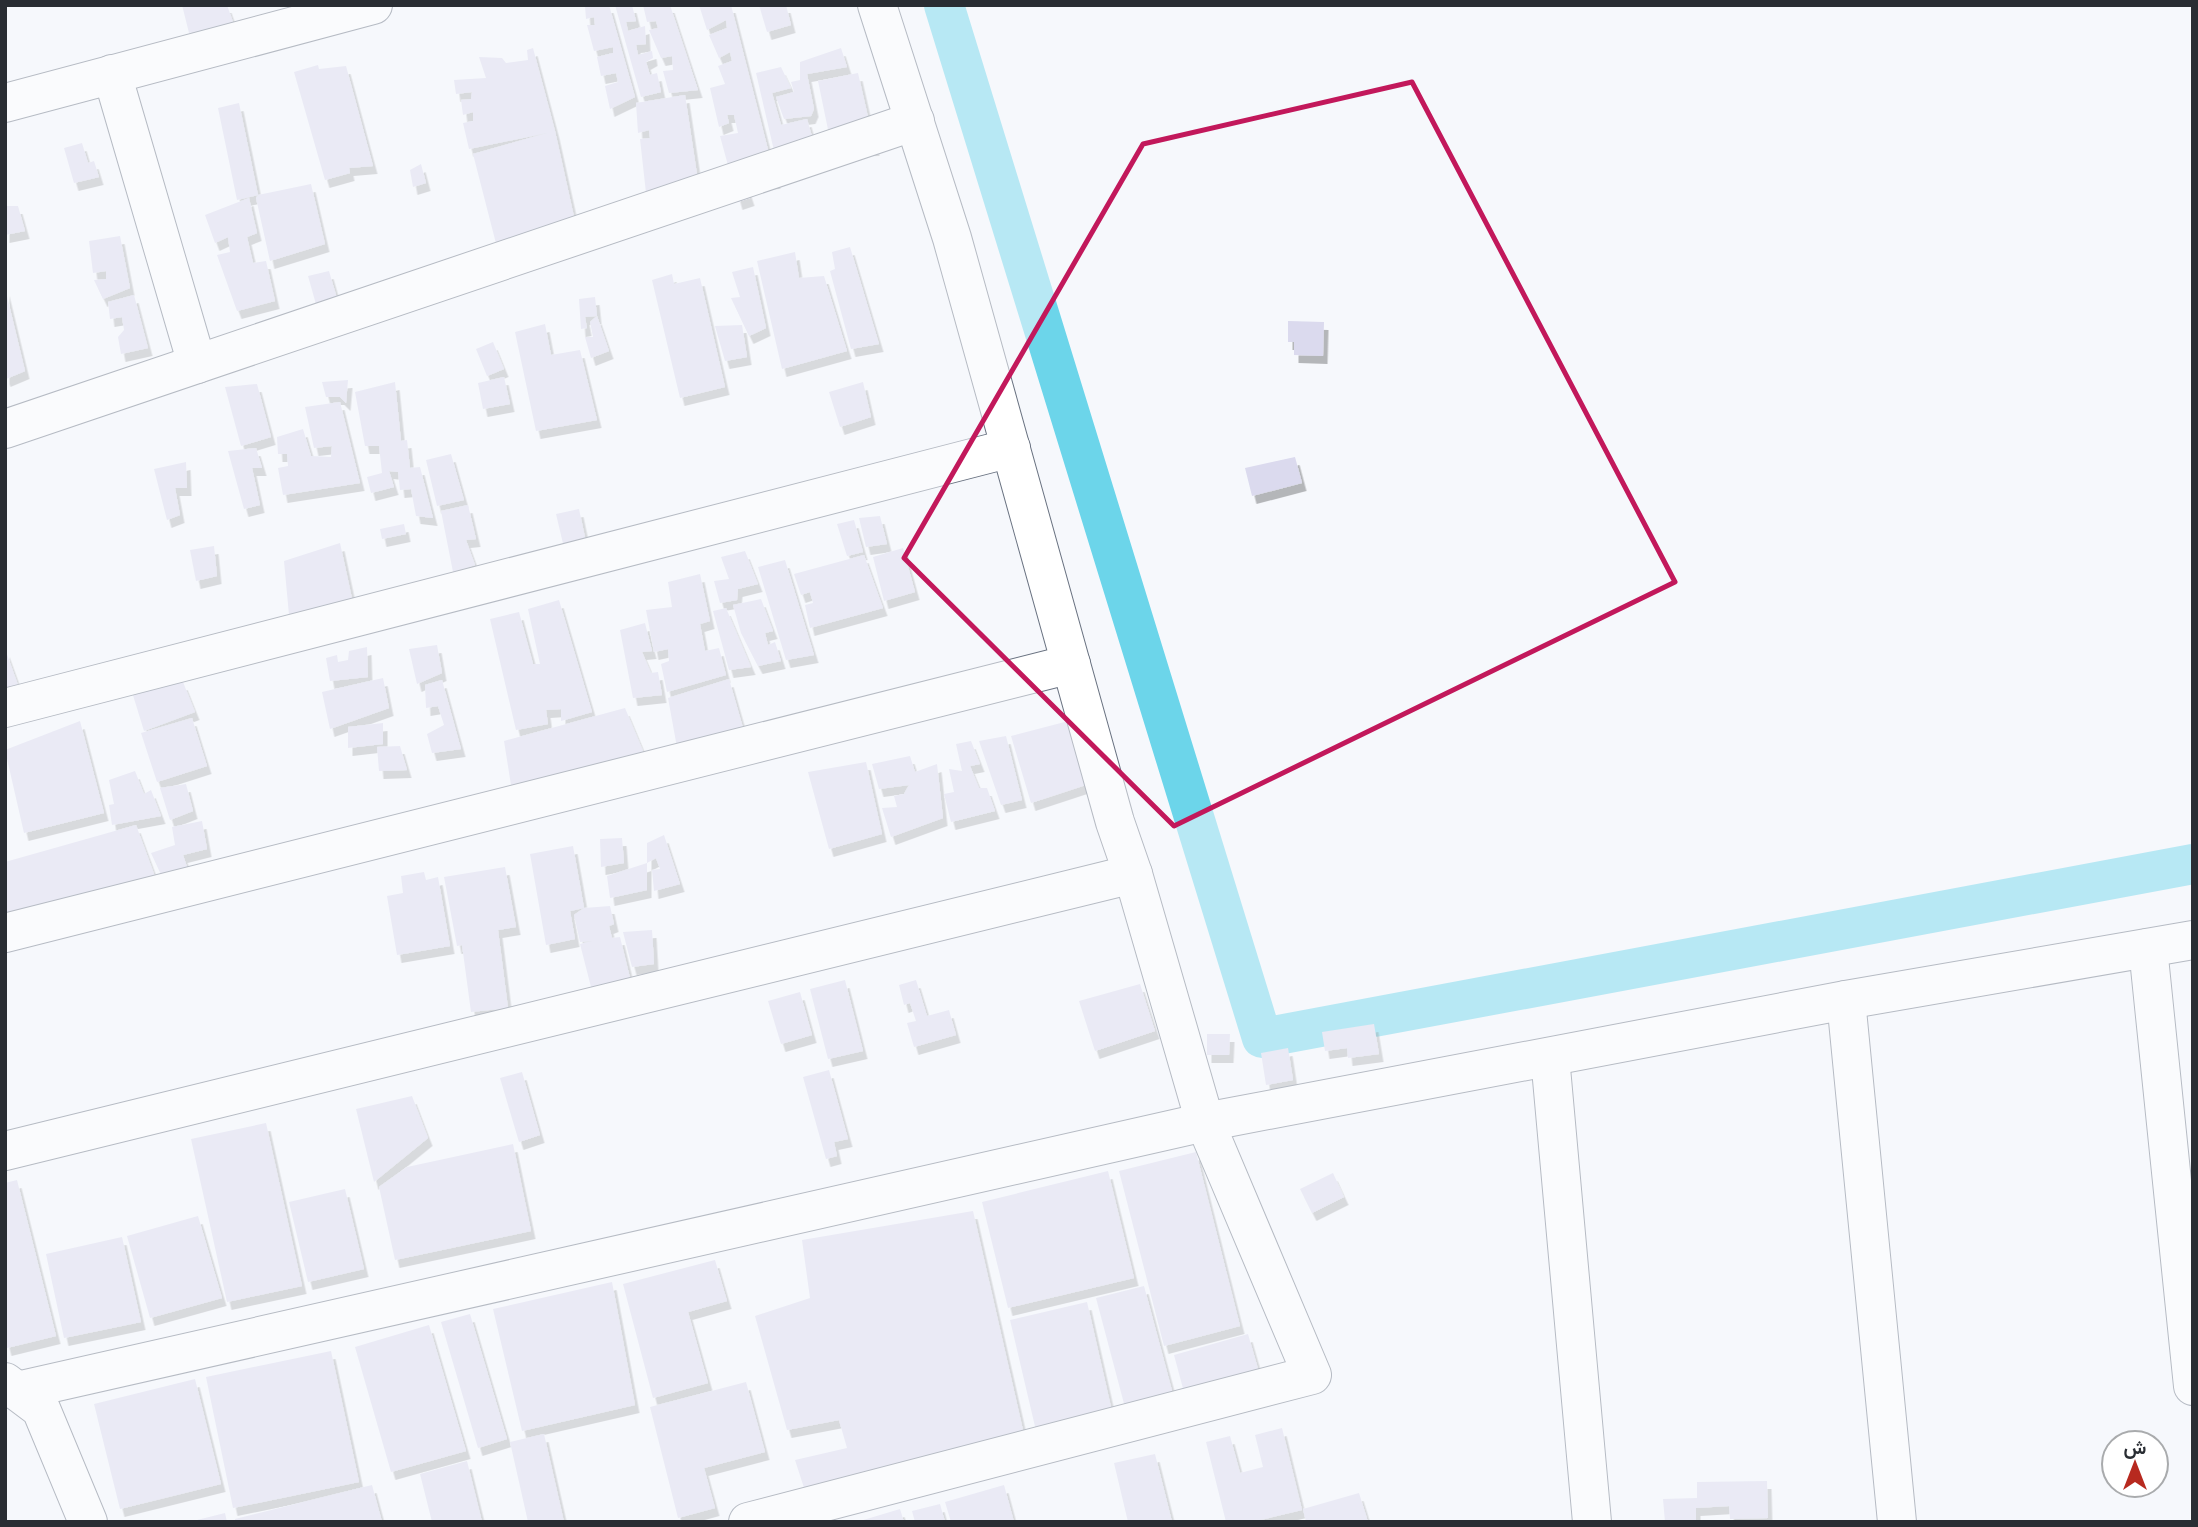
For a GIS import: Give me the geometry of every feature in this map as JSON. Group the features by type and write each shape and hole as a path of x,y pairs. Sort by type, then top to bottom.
{"street":[{"path":"5,103 373,5"},
{"path":"748,1522 1312,1376 1205,1122 1133,874 1115,822 952,238 877,5"},
{"path":"111,74 197,364"},
{"path":"5,429 915,121"},
{"path":"5,708 1011,448"},
{"path":"5,933 1071,664"},
{"path":"5,1151 1133,874"},
{"path":"11,1387 1205,1122 1846,1000 2193,940"},
{"path":"2148,948 2193,1386"},
{"path":"1846,1000 1897,1522"},
{"path":"1550,1057 1592,1522"},
{"path":"11,1387 41,1409 88,1522"}],"highlighted area":[{"path":"1412,82 1675,582 1174,826 904,558 1143,144"}],"building":[{"path":"182,5 227,5 234,25 189,33"},
{"path":"609,5 635,97 610,109 605,86 618,82 616,73 601,76 597,57 613,53 613,47 594,51 587,25 595,25 594,17 586,19 585,6"},
{"path":"615,5 632,5 636,21 626,22 628,31 645,26 646,44 636,45 638,55 652,51 653,58 646,62 650,75 657,73 661,92 641,97"},
{"path":"643,5 670,5 698,90 669,93 663,71 673,70 672,56 661,58 649,30 658,28 656,21 647,22"},
{"path":"699,5 731,5 776,181 745,183 750,198 738,202 720,136 738,133 734,115 727,115 729,123 719,127 710,88 725,84 718,66 732,61 730,52 719,58 709,35 727,28 726,20 707,30"},
{"path":"759,5 786,5 791,25 767,32"},
{"path":"533,48 578,235 500,259 473,154 547,133 469,149 463,123 473,121 473,112 463,115 461,100 471,99 472,92 456,94 454,80 486,78 479,57 502,58 506,63 528,60 527,50"},
{"path":"841,48 847,67 807,74 814,109 811,116 784,119 776,97 794,92 791,82 800,80 800,62"},
{"path":"318,65 319,69 346,66 373,166 349,168 350,173 325,180 294,72"},
{"path":"781,67 791,88 772,93 781,125 807,119 815,147 778,168 756,73"},
{"path":"858,73 875,148 832,149 818,81"},
{"path":"685,95 698,181 647,202 640,139 650,138 649,130 638,133 636,103"},
{"path":"239,103 258,195 237,200 218,108"},
{"path":"82,143 88,163 94,161 99,177 74,183 64,148"},
{"path":"421,164 426,183 413,187 410,170"},
{"path":"311,184 325,244 270,261 256,198 258,195"},
{"path":"249,198 257,233 247,237 253,263 266,261 275,301 237,311 217,255 230,252 228,237 215,243 205,215"},
{"path":"5,206 18,206 25,231 5,235"},
{"path":"120,236 130,288 103,299 94,280 106,279 106,271 93,273 89,241"},
{"path":"850,247 879,344 851,349 830,271 835,269 832,252"},
{"path":"795,252 799,278 824,276 847,351 782,369 757,261"},
{"path":"753,267 766,328 749,336 731,298 740,297 732,272"},
{"path":"329,271 338,302 317,308 308,276"},
{"path":"672,274 674,284 700,278 725,387 680,398 652,280"},
{"path":"5,288 25,371 6,379 5,376"},
{"path":"134,295 148,348 121,354 118,337 124,330 122,317 110,319 108,302"},
{"path":"595,297 597,316 585,317 587,328 581,329 579,299"},
{"path":"597,316 609,351 591,358 585,337 593,337 590,322"},
{"path":"1288,321 1324,322 1323,356 1294,355 1294,342 1288,342"},
{"path":"545,324 551,355 580,350 597,420 536,431 515,332"},
{"path":"742,325 747,357 725,361 715,326"},
{"path":"493,342 504,369 487,376 476,349"},
{"path":"504,377 510,404 483,409 478,383"},
{"path":"348,380 346,403 340,397 326,397 322,382"},
{"path":"395,382 401,441 407,440 410,468 420,467 433,518 416,516 411,489 400,490 398,472 389,471 394,487 371,493 367,477 382,473 379,446 365,446 355,392"},
{"path":"863,382 871,417 840,427 829,392"},
{"path":"257,384 271,437 241,446 225,387"},
{"path":"340,402 360,483 283,495 278,468 288,466 287,454 278,454 277,437 303,429 311,456 331,457 332,446 314,448 305,407"},
{"path":"256,448 262,468 252,468 260,505 244,509 228,451"},
{"path":"451,454 464,500 437,506 426,460"},
{"path":"1295,457 1302,483 1252,496 1245,468"},
{"path":"186,462 187,488 175,488 180,515 167,520 154,469"},
{"path":"468,505 476,539 466,540 475,565 453,572 441,511"},
{"path":"579,509 587,547 565,552 556,514"},
{"path":"880,516 887,544 866,547 859,518"},
{"path":"854,520 863,552 847,556 837,524"},
{"path":"404,524 406,534 382,539 380,529"},
{"path":"340,543 354,608 290,626 284,561"},
{"path":"214,546 217,576 196,581 190,550"},
{"path":"903,548 915,592 884,601 873,557"},
{"path":"745,551 758,584 738,589 737,600 720,603 714,581 729,579 721,557"},
{"path":"864,555 883,608 810,628 805,605 813,603 810,592 801,595 794,574"},
{"path":"785,560 814,655 786,660 758,567"},
{"path":"700,574 710,621 700,624 705,651 719,648 726,675 667,692 661,664 669,661 668,649 654,652 646,610 672,607 668,582"},
{"path":"761,599 773,631 765,633 768,645 775,642 781,661 758,666 741,633 733,605"},
{"path":"559,600 592,712 561,721 561,709 546,710 548,724 516,730 490,619 519,612 533,664 540,664 528,609"},
{"path":"726,608 751,667 729,670 713,611"},
{"path":"645,623 652,651 642,652 651,673 658,672 662,695 633,698 620,630"},
{"path":"437,645 442,673 417,684 409,649"},
{"path":"367,647 368,677 330,681 326,658 337,655 338,662 348,660 349,651"},
{"path":"5,649 18,685 5,689"},
{"path":"383,678 389,708 330,729 322,692"},
{"path":"729,679 745,735 678,753 668,698"},
{"path":"442,680 461,749 432,753 427,734 444,725 438,706 426,708 425,685"},
{"path":"183,682 195,712 144,731 132,692"},
{"path":"625,708 643,751 627,769 514,804 504,741"},
{"path":"192,718 207,766 157,782 141,733"},
{"path":"1080,718 1098,781 1031,803 1011,736"},
{"path":"80,721 104,813 24,833 5,750"},
{"path":"383,723 383,744 348,748 348,727"},
{"path":"1006,736 1022,800 1001,805 979,741"},
{"path":"971,741 980,764 970,766 979,788 987,788 995,811 951,822 944,794 954,792 949,769 962,771 956,744"},
{"path":"400,746 407,770 379,771 377,747"},
{"path":"910,756 915,772 937,764 943,818 891,837 882,808 897,807 894,796 904,794 909,785 879,789 872,764"},
{"path":"866,762 882,834 829,849 808,772"},
{"path":"135,771 144,794 151,790 161,816 112,825 109,805 114,804 109,780"},
{"path":"186,784 193,811 170,820 160,788"},
{"path":"202,821 207,849 183,855 189,873 164,881 151,853 175,845 172,827"},
{"path":"136,825 157,882 5,921 5,862"},
{"path":"664,835 680,884 654,891 652,870 660,869 656,858 647,863 647,843"},
{"path":"622,838 624,863 601,867 600,839"},
{"path":"573,846 584,908 570,911 575,939 546,945 530,854"},
{"path":"647,863 647,890 610,898 607,876"},
{"path":"505,867 516,927 498,930 508,1008 471,1012 462,945 457,946 444,877"},
{"path":"424,872 426,880 438,877 450,946 397,955 387,896 403,893 401,876"},
{"path":"610,906 614,924 609,926 612,938 620,937 630,978 591,987 580,944 592,941 580,942 574,915 584,908"},
{"path":"652,930 654,964 632,967 623,932"},
{"path":"845,980 863,1051 828,1059 810,989"},
{"path":"916,980 927,1016 949,1010 956,1035 914,1047 907,1023 916,1021 910,1003 904,1005 899,985"},
{"path":"1140,984 1155,1031 1095,1051 1079,1001"},
{"path":"800,992 812,1035 781,1044 768,1001"},
{"path":"1374,1024 1379,1054 1348,1058 1347,1048 1325,1051 1322,1032"},
{"path":"1207,1034 1230,1034 1229,1055 1207,1055"},
{"path":"1288,1048 1293,1080 1266,1085 1261,1053"},
{"path":"829,1070 848,1139 834,1142 837,1156 826,1159 803,1077"},
{"path":"522,1072 540,1135 519,1142 500,1078"},
{"path":"412,1096 428,1138 374,1182 356,1109"},
{"path":"266,1123 302,1286 227,1302 191,1139"},
{"path":"513,1144 531,1231 395,1260 379,1187 407,1167"},
{"path":"1196,1152 1240,1326 1164,1346 1119,1171"},
{"path":"1108,1171 1134,1278 1008,1308 982,1202"},
{"path":"1333,1173 1344,1197 1312,1213 1300,1189"},
{"path":"17,1180 56,1336 7,1348 5,1183"},
{"path":"345,1189 364,1269 308,1282 289,1202"},
{"path":"973,1211 1025,1439 807,1497 795,1460 847,1448 839,1420 787,1430 755,1316 810,1298 802,1240"},
{"path":"198,1216 222,1298 150,1318 127,1236"},
{"path":"122,1237 141,1322 64,1338 46,1254"},
{"path":"715,1260 727,1301 688,1312 708,1383 653,1398 623,1284"},
{"path":"612,1282 635,1405 522,1431 493,1309"},
{"path":"1144,1286 1175,1402 1127,1415 1096,1298"},
{"path":"1087,1302 1113,1416 1037,1435 1010,1320"},
{"path":"470,1314 507,1439 478,1448 441,1322"},
{"path":"429,1325 466,1451 391,1472 355,1347"},
{"path":"1248,1334 1260,1376 1185,1396 1174,1355"},
{"path":"331,1351 359,1482 233,1508 206,1377"},
{"path":"195,1379 221,1484 120,1509 94,1404"},
{"path":"746,1382 765,1452 704,1468 715,1508 678,1518 650,1407"},
{"path":"1282,1428 1302,1510 1252,1522 1226,1522 1206,1442 1230,1436 1240,1473 1263,1467 1255,1435"},
{"path":"544,1434 564,1522 528,1522 510,1442"},
{"path":"1155,1454 1172,1522 1128,1522 1114,1463"},
{"path":"467,1461 482,1522 432,1522 420,1474"},
{"path":"1767,1481 1768,1518 1730,1519 1729,1506 1696,1508 1696,1521 1665,1522 1663,1499 1697,1498 1697,1482"},
{"path":"372,1485 382,1522 235,1522 235,1519"},
{"path":"1004,1485 1014,1522 951,1522 945,1502"},
{"path":"1359,1493 1368,1522 1306,1522 1303,1509"},
{"path":"940,1504 945,1522 915,1522 912,1511"},
{"path":"900,1509 904,1522 860,1522 860,1521"},
{"path":"225,1513 227,1522 193,1522 193,1521"}],"waterway":[{"path":"944,5 1262,1038 2193,864"}]}
